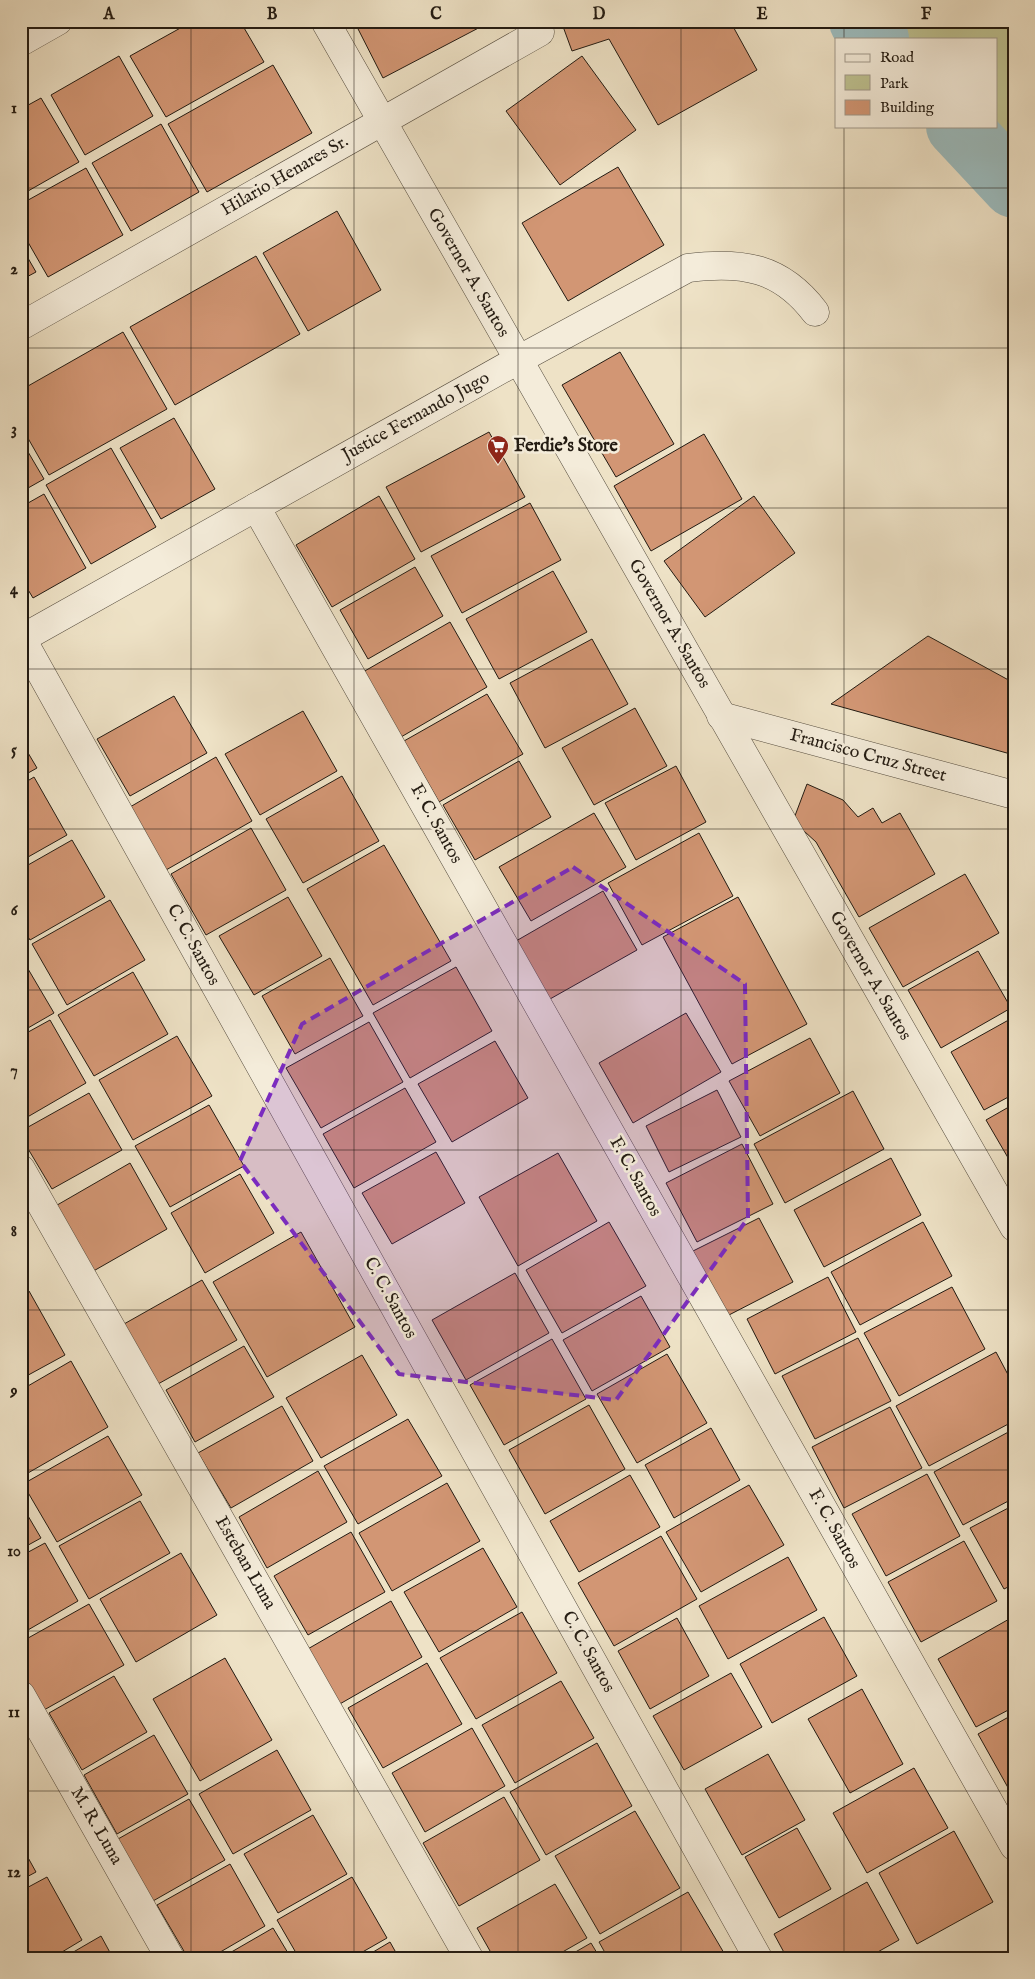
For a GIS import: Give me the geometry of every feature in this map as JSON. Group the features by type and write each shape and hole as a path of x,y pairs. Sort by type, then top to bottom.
{"street":[{"path":"21,42 58,21"},
{"name":"Governor A. Santos","path":"325,21 1014,1227"},
{"name":"Hilario Henares Sr.","path":"21,326 540,32 537,21"},
{"name":"Justice Fernando Jugo","path":"22,639 518,360 688,268 712,265 729,266 751,269 777,277 804,296 815,312"},
{"name":"F. C. Santos","path":"256,507 1014,1846"},
{"name":"C. C. Santos","path":"22,639 758,1958"},
{"name":"Francisco Cruz Street","path":"722,716 1014,795"},
{"name":"Esteban Luna","path":"21,1169 469,1958"},
{"name":"M. R. Luna","path":"21,1695 170,1958"}],"highlighted area":[{"path":"573,867 745,984 748,1218 616,1400 399,1374 240,1161 302,1024"}],"green space":[{"path":"861,21 1014,21 1014,186 960,128 998,128 998,38 876,38"}],"building":[{"path":"193,21 240,21 264,62 166,117 130,56"},
{"path":"354,21 487,21 488,23 383,78"},
{"path":"561,21 730,21 757,70 658,125 609,39 572,51"},
{"path":"119,56 153,116 85,155 51,95"},
{"path":"582,56 636,130 560,185 506,111"},
{"path":"273,65 312,133 207,192 168,124"},
{"path":"41,98 79,162 21,195 21,109"},
{"path":"161,124 199,192 131,231 92,163"},
{"path":"618,167 664,245 568,301 522,223"},
{"path":"86,168 123,235 48,277 21,230 21,204"},
{"path":"337,211 381,290 308,331 263,253"},
{"path":"21,246 36,272 21,280"},
{"path":"256,256 300,334 175,405 130,327"},
{"path":"123,332 167,409 49,475 21,426 21,390"},
{"path":"620,352 674,444 616,477 562,385"},
{"path":"174,418 215,489 161,519 120,448"},
{"path":"489,432 525,497 421,552 386,487"},
{"path":"704,434 742,499 651,551 614,486"},
{"path":"21,440 44,479 21,492"},
{"path":"111,448 156,527 91,564 46,485"},
{"path":"44,494 86,568 33,598 21,578 21,507"},
{"path":"379,496 415,559 332,607 296,545"},
{"path":"754,496 795,553 705,617 664,561"},
{"path":"530,503 561,560 462,613 431,556"},
{"path":"415,567 443,616 368,659 340,610"},
{"path":"553,571 587,632 499,679 466,619"},
{"path":"450,622 487,687 401,737 363,672"},
{"path":"928,636 1014,683 1014,755 831,704"},
{"path":"592,639 628,704 545,748 510,683"},
{"path":"487,694 523,754 439,802 404,741"},
{"path":"174,696 207,753 130,796 97,739"},
{"path":"635,708 667,766 594,805 562,748"},
{"path":"303,711 337,771 260,815 225,754"},
{"path":"21,741 37,768 21,777"},
{"path":"216,757 252,821 166,870 130,807"},
{"path":"519,761 551,817 475,860 443,805"},
{"path":"676,766 706,822 636,860 605,803"},
{"path":"342,776 379,841 303,883 266,819"},
{"path":"34,777 67,835 21,861 21,785"},
{"path":"807,784 843,800 858,817 873,808 882,823 900,813 935,874 859,917 816,842 793,821"},
{"path":"594,813 626,867 531,921 499,867"},
{"path":"251,828 286,890 206,935 171,874"},
{"path":"699,833 733,896 642,945 608,883"},
{"path":"72,840 105,897 30,940 21,925 21,869"},
{"path":"384,845 451,961 373,1005 307,889"},
{"path":"965,874 999,933 903,987 869,928"},
{"path":"603,891 637,950 550,999 516,941"},
{"path":"288,897 322,956 254,995 219,936"},
{"path":"738,897 807,1024 732,1064 663,937"},
{"path":"110,900 145,960 67,1005 32,944"},
{"path":"978,951 1011,1008 941,1048 908,990"},
{"path":"21,957 54,1013 21,1032"},
{"path":"330,958 363,1016 295,1054 262,996"},
{"path":"456,967 492,1031 410,1078 373,1013"},
{"path":"133,972 168,1034 94,1076 58,1015"},
{"path":"686,1013 721,1072 633,1123 599,1063"},
{"path":"1014,1017 1014,1094 984,1110 951,1052"},
{"path":"50,1020 86,1083 24,1119 21,1113 21,1036"},
{"path":"369,1022 403,1082 321,1128 286,1068"},
{"path":"177,1036 212,1096 133,1140 99,1080"},
{"path":"810,1038 840,1093 760,1136 729,1081"},
{"path":"495,1041 528,1098 452,1142 418,1084"},
{"path":"405,1088 436,1142 354,1188 323,1134"},
{"path":"717,1090 741,1137 669,1172 646,1126"},
{"path":"853,1091 884,1149 785,1203 754,1144"},
{"path":"89,1093 122,1150 52,1189 21,1137 21,1131"},
{"path":"1014,1104 1014,1168 986,1120"},
{"path":"209,1105 244,1166 170,1207 135,1146"},
{"path":"742,1144 773,1204 697,1242 666,1183"},
{"path":"436,1152 465,1203 392,1244 362,1193"},
{"path":"558,1153 597,1221 518,1266 479,1197"},
{"path":"891,1158 921,1215 824,1267 794,1210"},
{"path":"130,1163 167,1229 90,1273 52,1208"},
{"path":"240,1174 274,1233 205,1273 171,1213"},
{"path":"759,1218 793,1282 727,1316 693,1251"},
{"path":"609,1222 646,1286 562,1333 526,1270"},
{"path":"923,1222 952,1276 860,1325 831,1272"},
{"path":"301,1232 355,1327 267,1377 213,1282"},
{"path":"515,1273 549,1333 466,1380 432,1320"},
{"path":"828,1277 856,1332 775,1374 747,1319"},
{"path":"202,1280 237,1340 158,1384 124,1324"},
{"path":"952,1287 985,1349 899,1396 864,1333"},
{"path":"29,1291 65,1355 21,1379 21,1295"},
{"path":"641,1296 670,1347 592,1391 563,1340"},
{"path":"858,1338 891,1401 815,1439 782,1376"},
{"path":"552,1339 586,1399 504,1445 470,1385"},
{"path":"244,1346 274,1397 195,1442 166,1390"},
{"path":"996,1352 1014,1386 1014,1421 929,1466 896,1406"},
{"path":"667,1354 707,1423 637,1463 597,1394"},
{"path":"362,1355 397,1415 321,1458 286,1398"},
{"path":"71,1361 108,1427 21,1477 21,1390"},
{"path":"589,1405 625,1469 545,1514 509,1450"},
{"path":"282,1406 313,1461 231,1508 198,1453"},
{"path":"890,1407 922,1468 844,1508 812,1447"},
{"path":"408,1419 442,1476 358,1524 324,1466"},
{"path":"711,1428 740,1480 674,1518 645,1465"},
{"path":"1014,1429 1014,1498 963,1525 934,1472"},
{"path":"108,1436 142,1495 57,1542 23,1484"},
{"path":"318,1471 347,1522 267,1568 239,1517"},
{"path":"927,1474 960,1536 886,1576 852,1514"},
{"path":"630,1475 660,1527 579,1572 550,1521"},
{"path":"447,1483 480,1541 392,1591 359,1533"},
{"path":"749,1485 784,1545 701,1592 666,1532"},
{"path":"140,1501 170,1553 89,1599 59,1546"},
{"path":"21,1504 41,1538 21,1549"},
{"path":"1014,1505 1014,1584 1004,1589 970,1528"},
{"path":"351,1532 385,1592 308,1635 274,1576"},
{"path":"661,1536 697,1599 614,1646 578,1583"},
{"path":"964,1541 997,1601 921,1642 888,1582"},
{"path":"45,1543 78,1601 21,1634 21,1556"},
{"path":"483,1548 517,1607 439,1652 404,1592"},
{"path":"181,1553 217,1615 136,1662 100,1599"},
{"path":"788,1557 817,1610 728,1659 699,1606"},
{"path":"391,1601 422,1657 338,1705 306,1650"},
{"path":"89,1604 124,1665 44,1710 21,1671 21,1642"},
{"path":"522,1612 557,1673 476,1719 440,1658"},
{"path":"824,1617 857,1676 772,1723 740,1664"},
{"path":"677,1618 709,1676 650,1709 618,1651"},
{"path":"1011,1618 1014,1623 1014,1707 976,1727 938,1659"},
{"path":"225,1658 272,1740 200,1781 153,1699"},
{"path":"427,1663 462,1724 383,1768 348,1708"},
{"path":"731,1673 762,1727 684,1770 653,1716"},
{"path":"114,1676 147,1732 82,1770 49,1713"},
{"path":"561,1681 594,1738 515,1783 482,1725"},
{"path":"862,1689 903,1764 850,1793 808,1719"},
{"path":"1014,1714 1014,1792 1011,1793 978,1734"},
{"path":"472,1728 505,1786 425,1832 392,1773"},
{"path":"154,1735 188,1794 117,1834 84,1775"},
{"path":"597,1743 632,1806 546,1855 510,1792"},
{"path":"277,1750 311,1810 233,1854 199,1794"},
{"path":"768,1754 805,1820 742,1855 705,1789"},
{"path":"914,1768 948,1828 867,1873 833,1813"},
{"path":"504,1797 540,1860 459,1906 423,1843"},
{"path":"189,1799 225,1860 153,1901 118,1839"},
{"path":"635,1811 680,1888 600,1934 555,1856"},
{"path":"313,1815 347,1874 278,1913 244,1854"},
{"path":"797,1828 831,1889 779,1918 745,1857"},
{"path":"954,1831 993,1902 917,1944 879,1873"},
{"path":"21,1845 36,1872 21,1880"},
{"path":"230,1864 265,1926 210,1958 188,1958 157,1905"},
{"path":"47,1877 82,1940 52,1958 21,1958 21,1891"},
{"path":"352,1877 387,1938 352,1958 299,1958 277,1920"},
{"path":"867,1882 899,1940 867,1958 787,1958 774,1934"},
{"path":"555,1884 587,1938 552,1958 494,1958 477,1928"},
{"path":"688,1892 724,1953 715,1958 608,1958 599,1942"},
{"path":"273,1928 291,1958 221,1958"},
{"path":"101,1936 113,1958 63,1958"},
{"path":"390,1942 399,1958 363,1958"},
{"path":"591,1943 600,1958 565,1958"}],"waterway":[{"path":"861,21 876,38"},
{"path":"960,128 1014,186"}],"place":[{"name":"Ferdie's Store","path":"498,465"}]}
